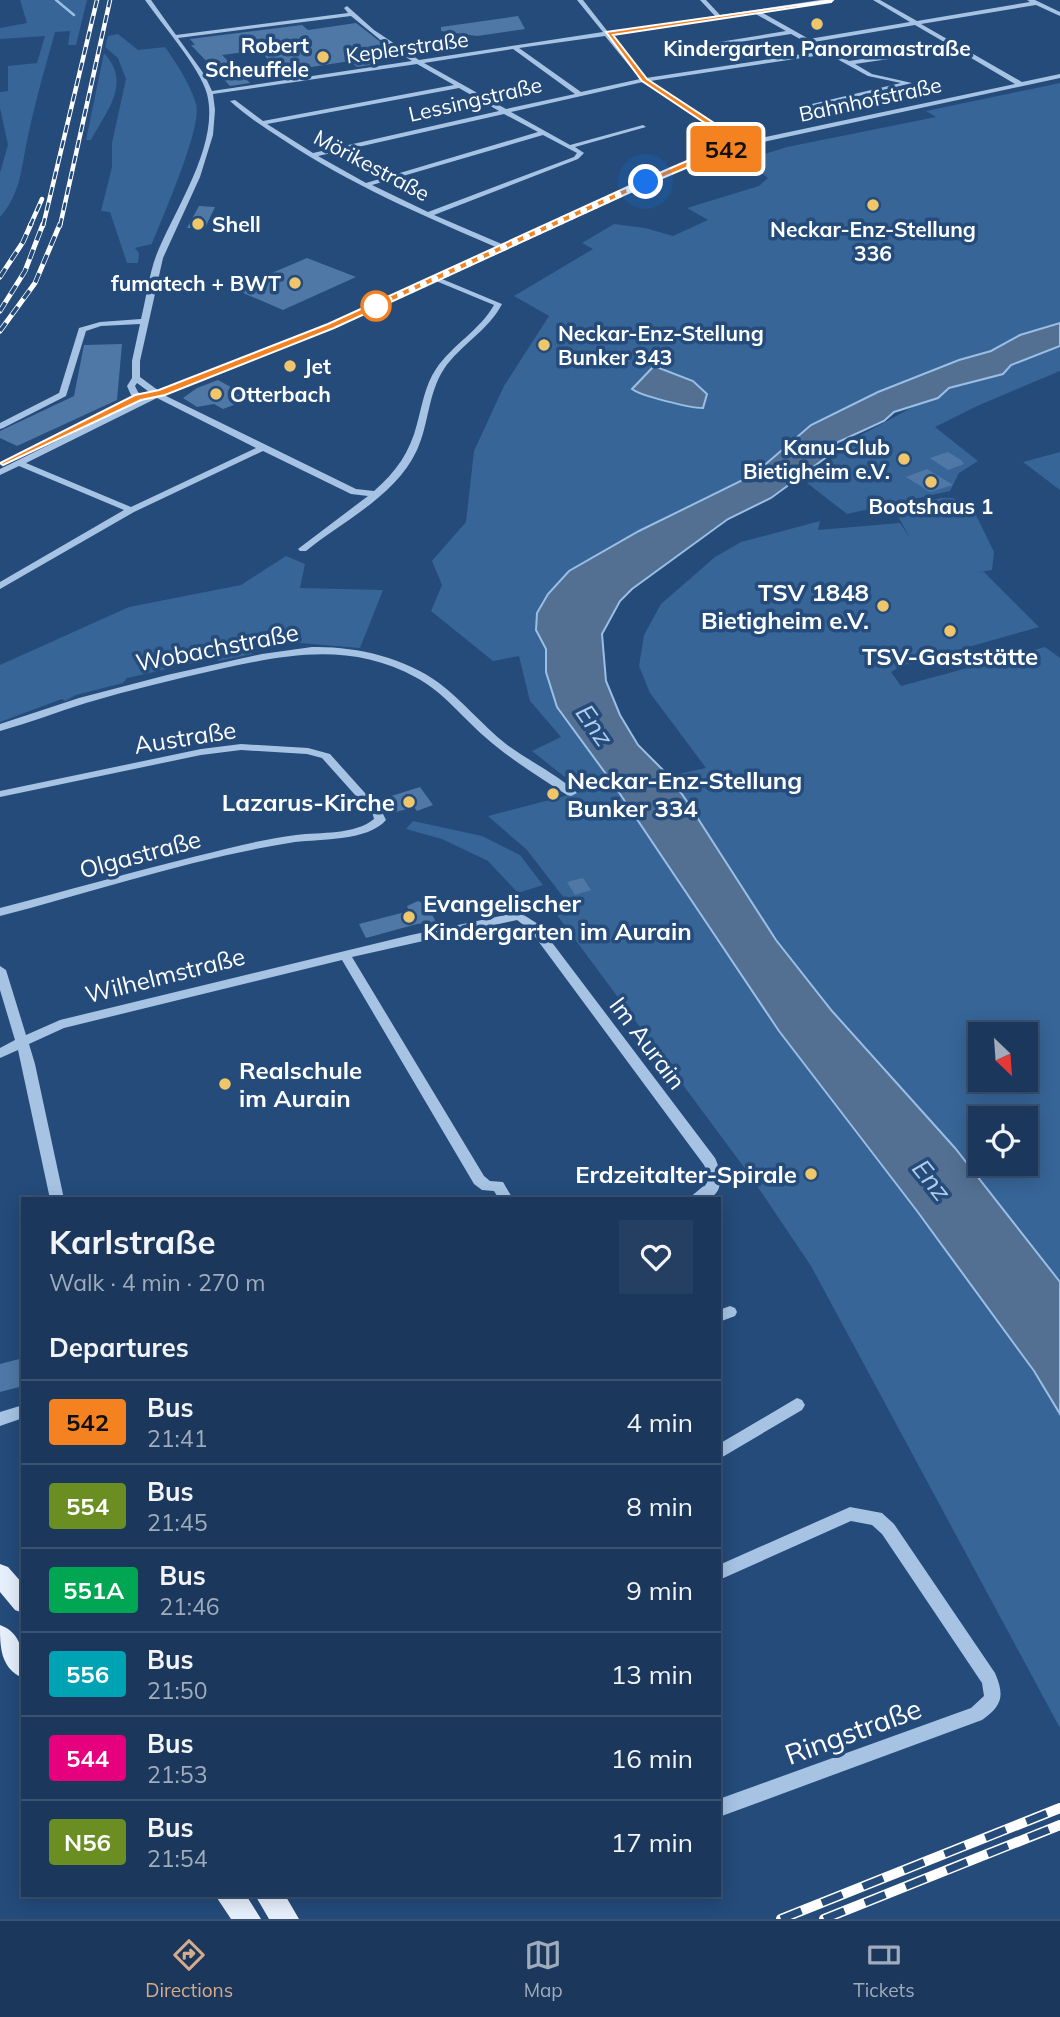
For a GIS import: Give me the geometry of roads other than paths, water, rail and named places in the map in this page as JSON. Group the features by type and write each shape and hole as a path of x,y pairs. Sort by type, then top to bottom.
{"main road":[{"path":"0,1575 21,1600"},
{"path":"0,1636 21,1663"},
{"path":"230,1897 248,1919"},
{"path":"270,1897 286,1919"}],"street":[{"path":"144,401 134,393 131,386 136,378 136,361 162,251 205,156 212,118 210,93 197,68 148,0"},
{"path":"580,0 644,80 732,138 747,144"},
{"path":"703,0 719,17"},
{"path":"609,34 831,0"},
{"path":"876,0 1020,84"},
{"path":"809,41 1032,1 1060,13"},
{"path":"174,37 350,11 419,63 581,153 576,158 429,214"},
{"path":"756,12 870,75 909,83 801,108"},
{"path":"680,49 793,32"},
{"name":"Keplerstraße","path":"210,93 609,34"},
{"path":"849,64 957,47"},
{"path":"516,49 578,93"},
{"name":"Lessingstraße","path":"314,155 578,93 644,80 830,52"},
{"name":"Bahnhofstraße","path":"0,472 156,395 331,326 704,157 747,144 1060,76"},
{"path":"261,123 460,86"},
{"name":"Mörikestraße","path":"233,101 261,123 366,185 503,247"},
{"path":"569,147 643,127"},
{"path":"366,185 543,133"},
{"path":"303,548 378,494 396,476 414,451 439,369 481,327 498,304 436,279"},
{"path":"0,426 63,394 82,330 100,324 146,321"},
{"path":"136,378 156,395 354,492 378,494"},
{"name":"Bahnhofstraße","path":"136,378 158,383 190,381"},
{"path":"0,586 131,510 263,448"},
{"path":"17,462 131,510"},
{"name":"Wobachstraße","path":"0,728 84,698 161,678 289,653 326,650 347,652 413,671 438,686 489,736 571,793"},
{"name":"Austraße","path":"0,794 222,748 307,751 326,756 378,814 380,820 374,827"},
{"name":"Olgastraße","path":"0,912 232,852 374,827"},
{"name":"Wilhelmstraße","path":"0,1053 22,1040 60,1024 519,916"},
{"name":"Im Aurain","path":"519,916 534,927 710,1162 716,1172 716,1181 711,1189 698,1197"},
{"path":"345,955 387,1030 479,1180 487,1186 498,1186 505,1197"},
{"path":"2,976 22,1040 57,1197"},
{"path":"721,1451 797,1405"},
{"path":"0,1419 21,1412"},
{"path":"721,1572 850,1514 876,1518 888,1529 989,1679 995,1693"},
{"name":"Ringstraße","path":"721,1807 976,1714 992,1703 995,1693"}],"water":[{"name":"Enz","path":"1060,323 1060,346 1011,365 1003,374 949,388 938,398 894,412 884,421 838,442 828,456 771,498 728,519 632,589 620,601 602,634 606,681 620,715 638,745 669,776 686,800 776,940 832,1011 955,1148 968,1165 968,1176 977,1176 1060,1282 1060,1414 1034,1371 917,1211 779,1031 614,785 557,707 546,672 546,649 536,630 537,613 548,594 569,571 639,531 753,475 811,425 878,392 959,360 991,351 1020,335"},
{"path":"654,366 693,381 707,394 703,408 666,401 632,389"}],"waterway":[{"path":"56,0 74,15"}],"railway":[{"path":"43,226 97,0"},
{"path":"60,226 110,0"},
{"path":"30,226 42,199"},
{"path":"0,277 23,242 31,224"},
{"path":"0,311 25,271 43,224"},
{"path":"0,331 35,283 60,224"},
{"path":"781,1919 1060,1808"},
{"path":"824,1919 1060,1825"}],"place":[{"name":"Kindergarten Panoramastraße","path":"817,24"},
{"name":"Robert Scheuffele","path":"323,57"},
{"name":"Neckar-Enz-Stellung 336","path":"873,205"},
{"name":"Shell","path":"198,224"},
{"name":"fumatech + BWT","path":"295,283"},
{"name":"Neckar-Enz-Stellung Bunker 343","path":"544,345"},
{"name":"Jet","path":"290,366"},
{"name":"Otterbach","path":"216,394"},
{"name":"Kanu-Club Bietigheim e.V.","path":"904,459"},
{"name":"Bootshaus 1","path":"931,482"},
{"name":"TSV 1848 Bietigheim e.V.","path":"883,606"},
{"name":"TSV-Gaststätte","path":"950,631"},
{"name":"Neckar-Enz-Stellung Bunker 334","path":"553,794"},
{"name":"Lazarus-Kirche","path":"409,802"},
{"name":"Evangelischer Kindergarten im Aurain","path":"409,917"},
{"name":"Realschule im Aurain","path":"225,1084"},
{"name":"Erdzeitalter-Spirale","path":"811,1174"}]}
